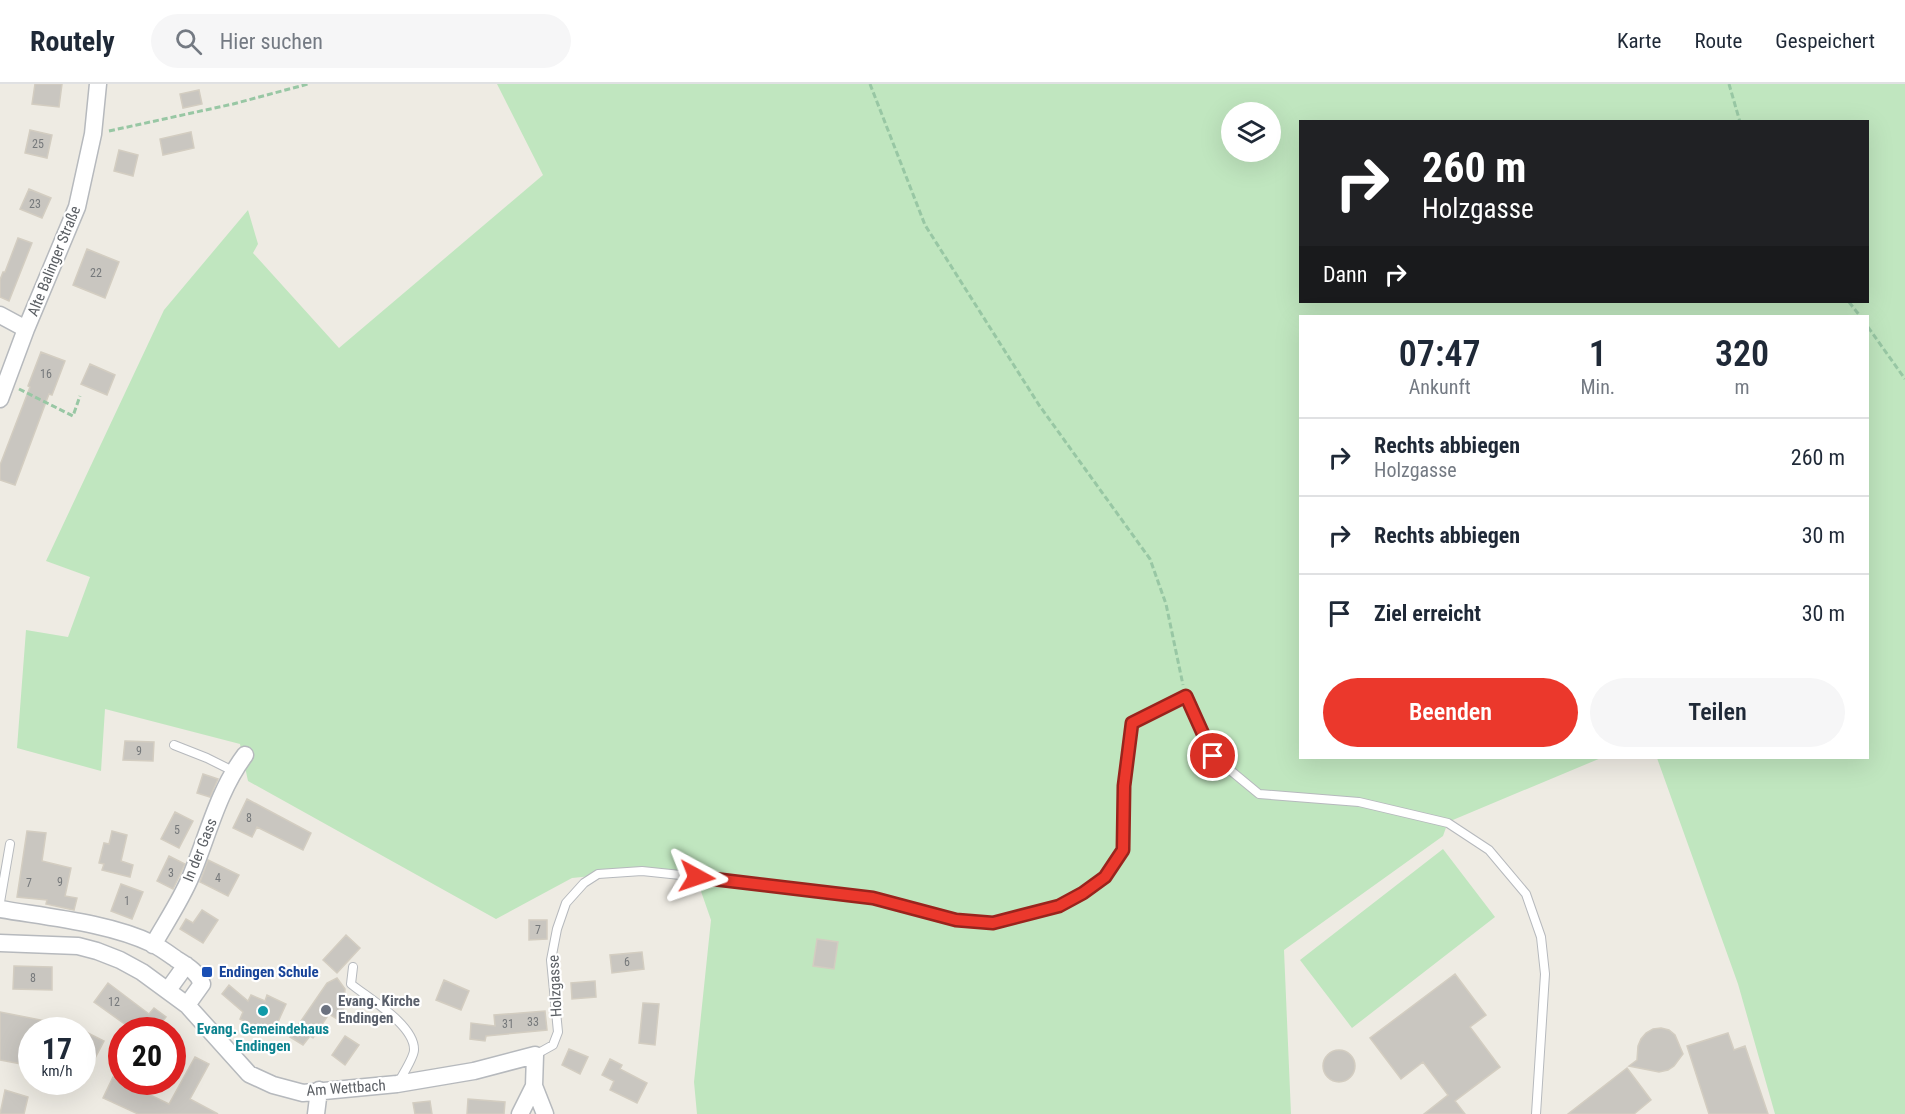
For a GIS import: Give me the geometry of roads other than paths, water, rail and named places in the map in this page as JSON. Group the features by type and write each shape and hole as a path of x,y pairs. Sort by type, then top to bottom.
{"street":[{"name":"Alte Balinger Straße","path":"0,399 26,329 77,207 93,134 98,84"},
{"path":"0,315 26,329"},
{"name":"In der Gass","path":"153,945 190,878 233,771 245,755"},
{"path":"0,909 75,921 128,935 153,945 200,976 202,984 187,1005"},
{"name":"Am Wettbach","path":"0,943 78,946 120,960 142,972 187,1005 249,1074 273,1085 303,1093 398,1084 474,1071 535,1054"},
{"path":"168,990 186,965"},
{"path":"535,1054 534,1086 545,1114"},
{"path":"520,1114 534,1086"},
{"path":"316,1114 319,1090"}],"lane":[{"name":"Holzgasse","path":"535,1054 553,1045 558,1032 551,960 557,929 566,903 584,883 598,874 642,871 728,880 873,898 956,920 993,923 1059,906 1083,893 1105,877 1123,850 1124,786 1132,723 1186,696 1213,756 1259,794 1359,802 1448,823 1489,850 1526,894 1540,937 1545,974 1536,1114"},
{"path":"174,745 233,771"},
{"path":"0,903 10,844"},
{"path":"353,968 351,984 401,1023 411,1037 414,1051 398,1084"}],"place":[{"name":"Endingen Schule","path":"207,972"},
{"name":"Evang. Kirche Endingen","path":"326,1010"},
{"name":"Evang. Gemeindehaus Endingen","path":"263,1011"}]}
